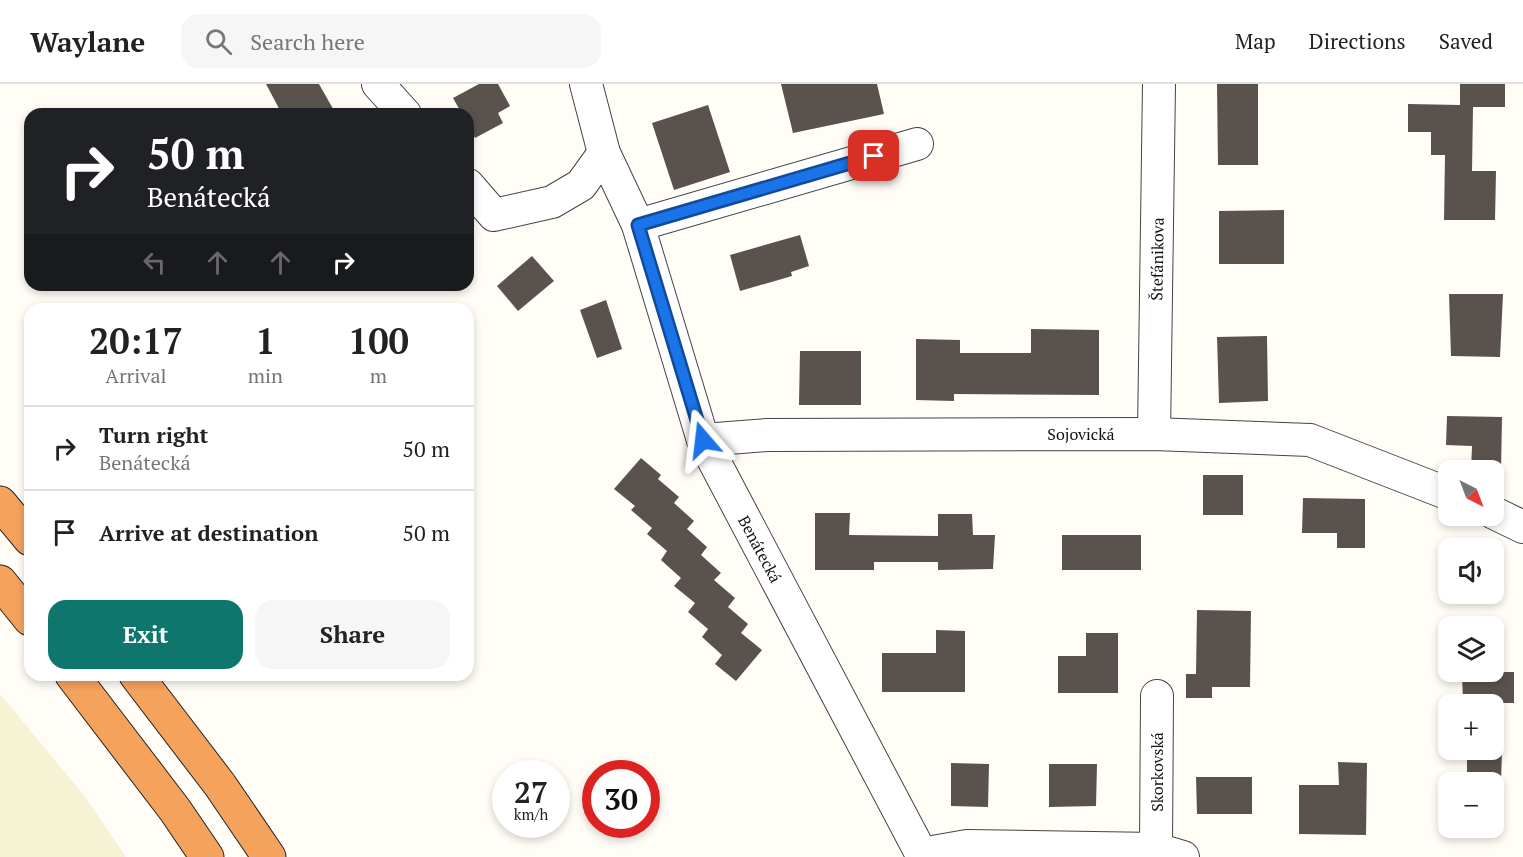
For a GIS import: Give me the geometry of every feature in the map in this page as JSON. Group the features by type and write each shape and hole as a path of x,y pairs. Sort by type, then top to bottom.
{"highway":[{"path":"0,503 24,532"},
{"path":"0,582 24,612"},
{"path":"77,681 175,810 207,857"},
{"path":"141,681 220,785 269,857"}],"street":[{"path":"378,84 400,108"},
{"name":"Benátecká","path":"586,84 604,153 638,225 703,440 922,855"},
{"name":"Štefánikova","path":"1154,434 1159,84"},
{"path":"638,225 916,144"},
{"path":"474,192 494,215 552,202 581,185 604,153"},
{"name":"Sojovická","path":"703,440 767,435 1154,434 1310,440 1438,490"},
{"path":"1504,518 1523,527"},
{"name":"Skorkovská","path":"922,855 967,846 1169,853 1157,696"}],"shaded area":[{"path":"0,694 86,798 126,857 0,857"}],"building":[{"path":"266,84 319,84 333,108 279,108"},
{"path":"479,84 498,84 510,106 498,113 503,123 475,138 474,108 459,108 453,98"},
{"path":"781,84 877,84 884,114 793,133"},
{"path":"1217,84 1258,84 1258,165 1218,165"},
{"path":"1460,84 1505,84 1505,107 1473,107 1472,171 1496,171 1495,220 1444,220 1445,155 1431,155 1431,132 1408,132 1408,104 1460,105"},
{"path":"708,105 730,172 674,190 652,123"},
{"path":"1284,210 1284,264 1219,264 1219,211"},
{"path":"800,235 809,266 791,272 792,276 740,291 730,255"},
{"path":"532,256 554,281 518,311 497,286"},
{"path":"1449,294 1503,294 1500,357 1451,356"},
{"path":"606,300 622,349 597,358 580,310"},
{"path":"1031,329 1099,330 1099,395 954,394 954,401 916,400 916,339 960,340 960,353 1031,353"},
{"path":"1267,336 1268,401 1219,403 1217,337"},
{"path":"800,351 861,351 861,405 799,405"},
{"path":"1447,416 1502,417 1501,460 1471,460 1472,446 1446,445"},
{"path":"641,458 661,475 658,479 679,497 674,503 694,521 687,529 707,547 701,555 721,573 714,580 735,598 728,607 748,624 741,633 762,650 736,681 715,664 722,655 702,637 708,629 688,612 695,603 674,586 681,578 661,560 667,551 647,534 652,528 631,510 635,506 614,489"},
{"path":"1203,475 1243,475 1243,515 1203,515"},
{"path":"1303,498 1365,499 1365,548 1337,548 1337,533 1302,533"},
{"path":"815,513 850,513 849,535 938,536 938,514 972,514 973,535 995,535 993,569 938,570 938,562 874,562 874,570 815,570"},
{"path":"1062,535 1141,535 1141,570 1062,570"},
{"path":"1197,610 1251,611 1250,687 1212,687 1212,698 1186,698 1186,674 1196,674"},
{"path":"936,630 965,631 965,692 882,692 882,653 936,653"},
{"path":"1086,633 1118,633 1118,693 1058,693 1058,656 1086,656"},
{"path":"1504,672 1514,672 1514,703 1504,703 1504,694 1463,694 1462,682 1504,682"},
{"path":"1467,760 1502,760 1501,772 1467,772"},
{"path":"1338,762 1367,763 1366,835 1299,834 1299,785 1339,785"},
{"path":"951,763 989,764 988,807 951,806"},
{"path":"1049,764 1097,764 1096,806 1049,807"},
{"path":"1196,777 1252,777 1252,814 1197,814"}],"route":[{"path":"703,440 638,225 874,156"}]}
